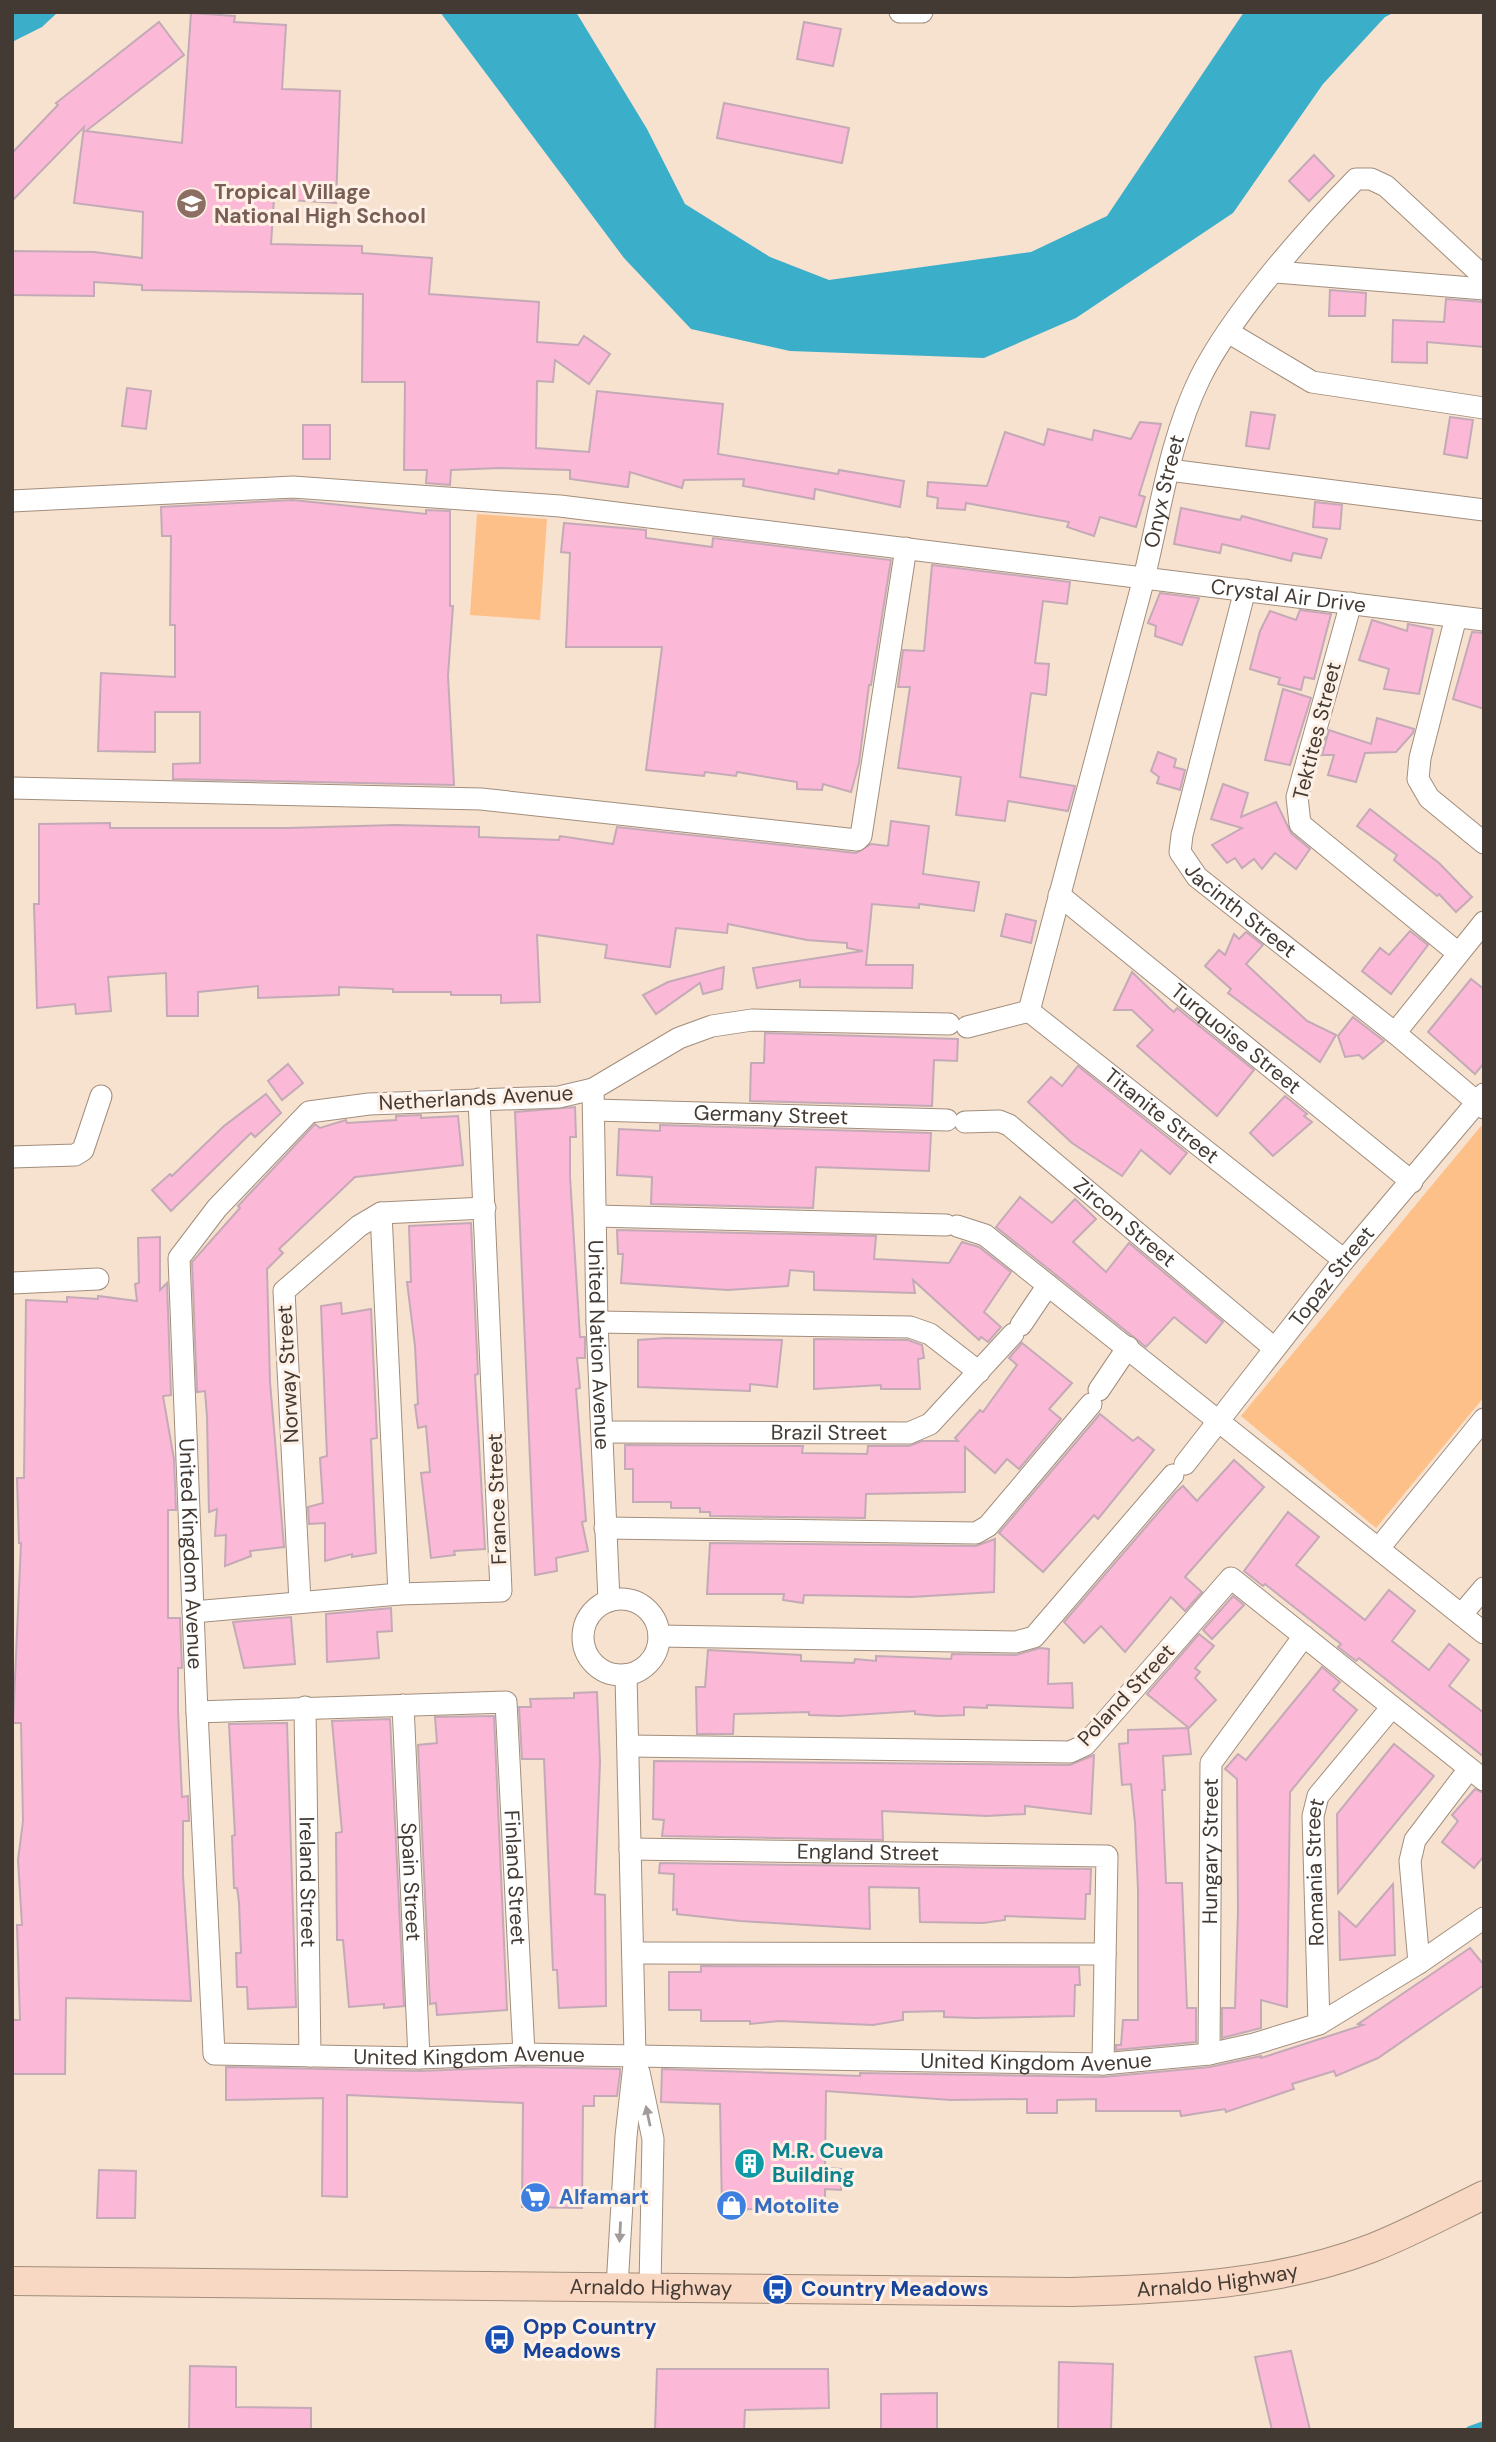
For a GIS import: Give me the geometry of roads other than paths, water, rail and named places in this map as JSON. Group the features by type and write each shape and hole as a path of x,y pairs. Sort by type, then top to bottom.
{"main road":[{"name":"Arnaldo Highway","path":"12,2281 1072,2292 1179,2289 1250,2280 1330,2261 1372,2248 1484,2196"}],"street":[{"path":"900,12 922,12"},
{"name":"Onyx Street","path":"1028,1011 1144,578 1169,470 1199,379 1228,332 1356,179 1371,179 1386,186 1484,276"},
{"path":"1276,272 1484,289"},
{"path":"1228,332 1312,382 1350,390 1484,408"},
{"path":"1169,470 1484,510"},
{"name":"Crystal Air Drive","path":"12,501 293,487 560,506 1484,621"},
{"path":"12,788 481,799 857,840 861,836 906,548"},
{"name":"Jacinth Street","path":"1245,590 1182,835 1180,852 1197,877 1481,1101"},
{"name":"Tektites Street","path":"1351,603 1297,797 1300,824 1458,953"},
{"path":"1456,617 1420,758 1418,779 1429,797 1484,843"},
{"name":"Turquoise Street","path":"1059,895 1412,1182"},
{"path":"1395,1033 1484,922"},
{"name":"Netherlands Avenue","path":"179,1258 217,1208 309,1112 369,1104 479,1099 559,1097 594,1100 679,1038 712,1026 752,1020 958,1026 1028,1011"},
{"name":"Titanite Street","path":"1028,1011 1344,1260"},
{"path":"12,1157 75,1155 83,1150 101,1097"},
{"name":"France Street","path":"193,1612 399,1594 501,1591 479,1099"},
{"name":"Germany Street","path":"594,1100 956,1121"},
{"name":"United Nation Avenue","path":"594,1100 597,1322 609,1601"},
{"name":"Topaz Street","path":"659,1636 1016,1642 1034,1637 1179,1470 1344,1260 1481,1101"},
{"name":"Zircon Street","path":"956,1121 999,1121 1009,1125 1274,1348"},
{"name":"Norway Street","path":"300,1602 284,1291 359,1226 382,1213 485,1208"},
{"path":"382,1213 399,1594"},
{"path":"596,1216 952,1226 985,1235 1484,1633"},
{"name":"United Kingdom Avenue","path":"179,1258 214,2054 419,2058 524,2054 1103,2064 1209,2054 1320,2024 1419,1963 1484,1918"},
{"path":"12,1283 97,1279"},
{"name":"Brazil Street","path":"603,1432 909,1433 930,1424 979,1372 1017,1329 1048,1285"},
{"path":"597,1322 910,1327 930,1334 979,1372"},
{"path":"605,1528 976,1533 988,1526 1095,1397 1128,1347"},
{"path":"1379,1548 1484,1419"},
{"name":"Poland Street","path":"628,1746 1070,1752 1085,1745 1231,1578 1477,1774"},
{"path":"1462,1614 1484,1588"},
{"path":"632,1600 652,1614 659,1636 653,1658 636,1672 626,1675 602,1670 586,1651 584,1627 589,1616 609,1601 632,1600"},
{"name":"Hungary Street","path":"1209,2054 1211,1763 1304,1636"},
{"path":"617,2287 625,2136 635,2056 626,1675"},
{"name":"Finland Street","path":"403,1704 506,1702 524,2054"},
{"path":"197,1712 403,1704"},
{"name":"Spain Street","path":"403,1704 419,2058"},
{"name":"Ireland Street","path":"305,1707 310,2056"},
{"name":"Romania Street","path":"1320,2024 1313,1816 1318,1796 1392,1707"},
{"path":"1419,1963 1409,1861 1415,1840 1477,1774"},
{"name":"England Street","path":"630,1849 1107,1856 1105,1955"},
{"path":"633,1953 1105,1955 1103,2064"},
{"path":"635,2056 653,2139 650,2287"}],"water":[{"path":"12,12 58,12 42,27 12,42"},
{"path":"440,12 576,12 647,129 685,204 770,257 829,280 1031,252 1107,216 1244,12 1395,12 1385,17 1323,84 1233,213 1076,318 984,358 790,351 691,329 624,258"}],"waterway":[{"path":"1470,2430 1484,2425"}],"place":[{"name":"Tropical Village National High School","path":"191,204"},
{"name":"M.R. Cueva Building","path":"749,2163"},
{"name":"Alfamart","path":"536,2197"},
{"name":"Motolite","path":"731,2206"},
{"name":"Country Meadows","path":"778,2289"},
{"name":"Opp Country Meadows","path":"500,2339"}]}
